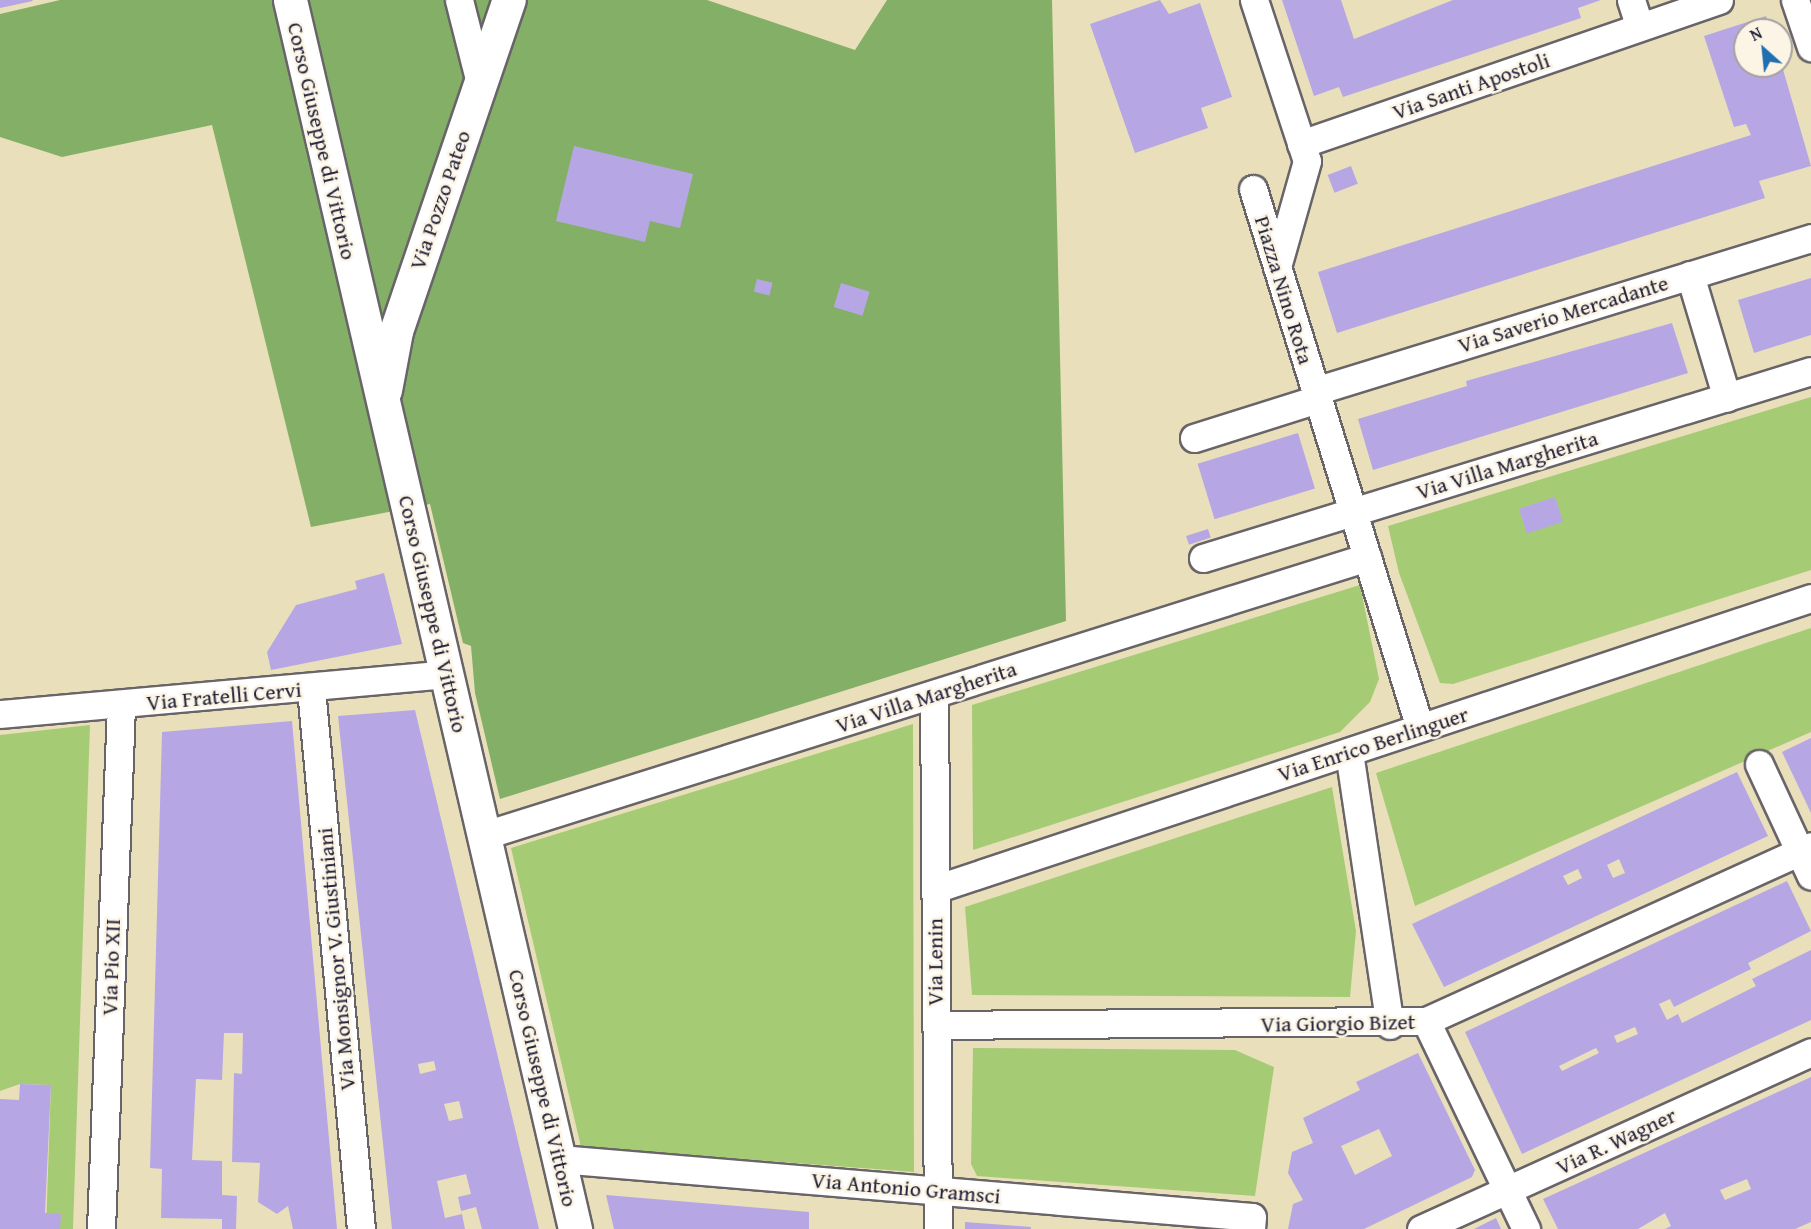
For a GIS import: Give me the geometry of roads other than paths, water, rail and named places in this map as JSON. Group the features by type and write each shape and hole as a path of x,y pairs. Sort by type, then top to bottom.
{"street":[{"name":"Corso Giuseppe di Vittorio","path":"290,0 575,1229"},
{"path":"459,0 480,83"},
{"name":"Via Pozzo Pateo","path":"382,403 396,331 508,0"},
{"path":"1254,0 1307,161 1278,267"},
{"path":"1631,0 1640,27"},
{"name":"Via Santi Apostoli","path":"1301,144 1719,0"},
{"path":"1795,0 1811,47"},
{"name":"Piazza Nino Rota","path":"1253,189 1420,728"},
{"name":"Via Saverio Mercadante","path":"1316,395 1811,238"},
{"path":"1690,275 1727,398"},
{"name":"Via Villa Margherita","path":"1203,558 1811,371"},
{"path":"1194,438 1316,395"},
{"name":"Via Villa Margherita","path":"485,836 1367,557"},
{"name":"Via Enrico Berlinguer","path":"935,888 1811,598"},
{"name":"Via Fratelli Cervi","path":"0,714 311,688 447,674"},
{"name":"Via Monsignor V. Giustiniani","path":"311,688 361,1229"},
{"name":"Via Lenin","path":"933,695 938,1229"},
{"name":"Via Pio XII","path":"101,1229 121,705"},
{"path":"1349,752 1390,1025"},
{"path":"1759,764 1805,848 1811,876"},
{"name":"Via Giorgio Bizet","path":"936,1025 1390,1025 1426,1021 1805,848"},
{"path":"1426,1021 1526,1229"},
{"name":"Via R. Wagner","path":"1421,1229 1811,1052"},
{"name":"Via Antonio Gramsci","path":"559,1159 937,1191 1251,1223"}]}
